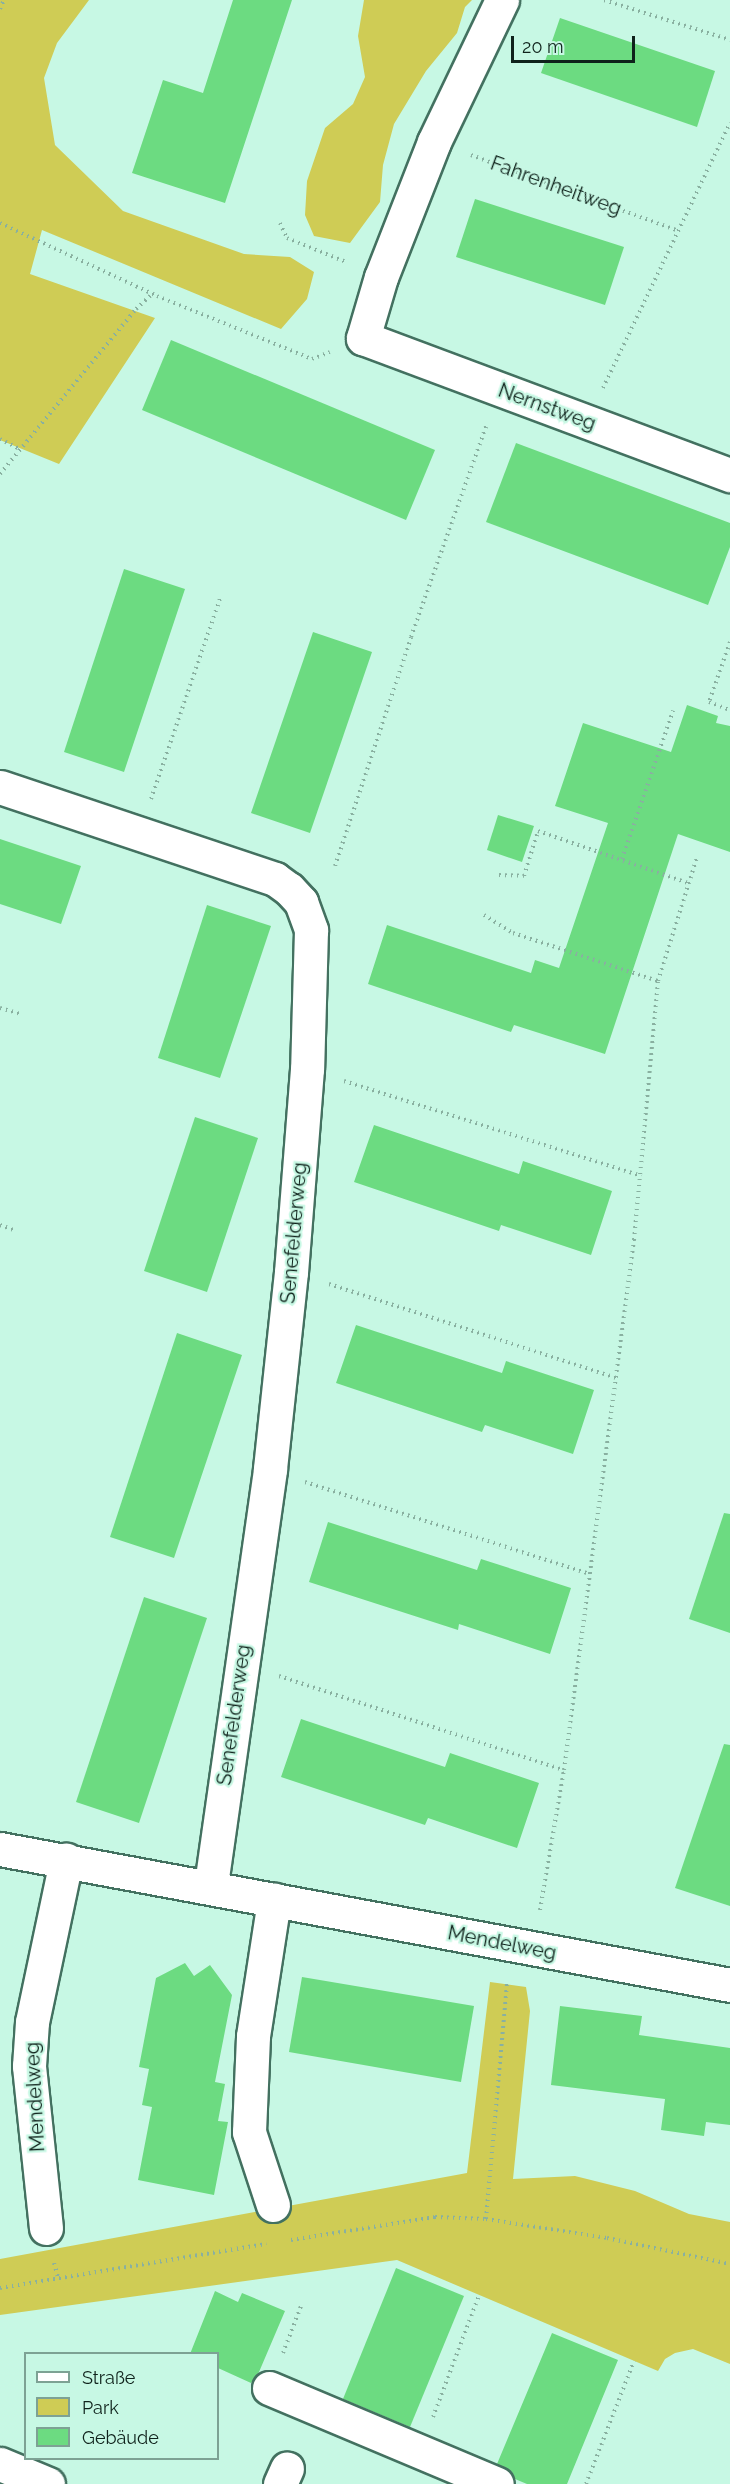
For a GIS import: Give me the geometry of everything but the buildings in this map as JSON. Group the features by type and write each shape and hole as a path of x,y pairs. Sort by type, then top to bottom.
{"street":[{"path":"363,338 381,277 434,142 502,0"},
{"name":"Nernstweg","path":"363,338 730,476"},
{"name":"Senefelderweg","path":"0,787 140,832 274,879 289,889 301,902 311,930 307,1069 291,1272 270,1470 211,1887"},
{"name":"Mendelweg","path":"0,1849 730,1985"},
{"name":"Mendelweg","path":"46,2228 29,2066 32,2022 66,1860"},
{"path":"273,2205 249,2132 253,2036 274,1900"},
{"path":"269,2388 497,2484"},
{"path":"0,2464 48,2484"}],"path":[{"path":"0,9 4,0"},
{"path":"604,0 730,40"},
{"path":"587,422 730,123"},
{"name":"Fahrenheitweg","path":"434,142 679,231"},
{"path":"0,223 153,293 312,358 363,338"},
{"path":"280,223 287,238 381,277"},
{"path":"0,474 153,293"},
{"path":"335,866 411,637 499,390"},
{"path":"0,439 21,449"},
{"path":"140,832 220,599"},
{"path":"730,642 709,702 730,710"},
{"path":"622,859 674,711"},
{"path":"499,875 524,876 538,831 688,883"},
{"path":"486,2218 522,1947 564,1770 641,1176 658,981 697,857"},
{"path":"484,915 513,933 658,981"},
{"path":"0,1008 21,1014"},
{"path":"307,1069 641,1176"},
{"path":"0,1225 14,1230"},
{"path":"291,1272 616,1378"},
{"path":"270,1470 590,1574"},
{"path":"241,1664 564,1770"},
{"path":"280,2241 435,2217 486,2218 607,2238 730,2264"},
{"path":"0,2288 269,2243"},
{"path":"420,2452 479,2295"},
{"path":"269,2388 302,2306"},
{"path":"586,2484 634,2361"}],"green space":[{"path":"0,0 89,0 57,43 44,78 55,145 123,211 244,254 290,257 314,272 307,299 281,329 42,230 30,274 155,318 59,464 0,440"},
{"path":"364,0 472,0 465,7 457,33 426,71 394,124 383,165 380,202 350,243 314,236 305,215 307,181 325,128 353,104 365,77 358,36"},
{"path":"490,1982 526,1987 530,2011 513,2179 575,2176 635,2191 689,2214 730,2222 730,2364 693,2349 675,2353 665,2359 658,2371 397,2260 0,2315 0,2259 467,2173"}]}
